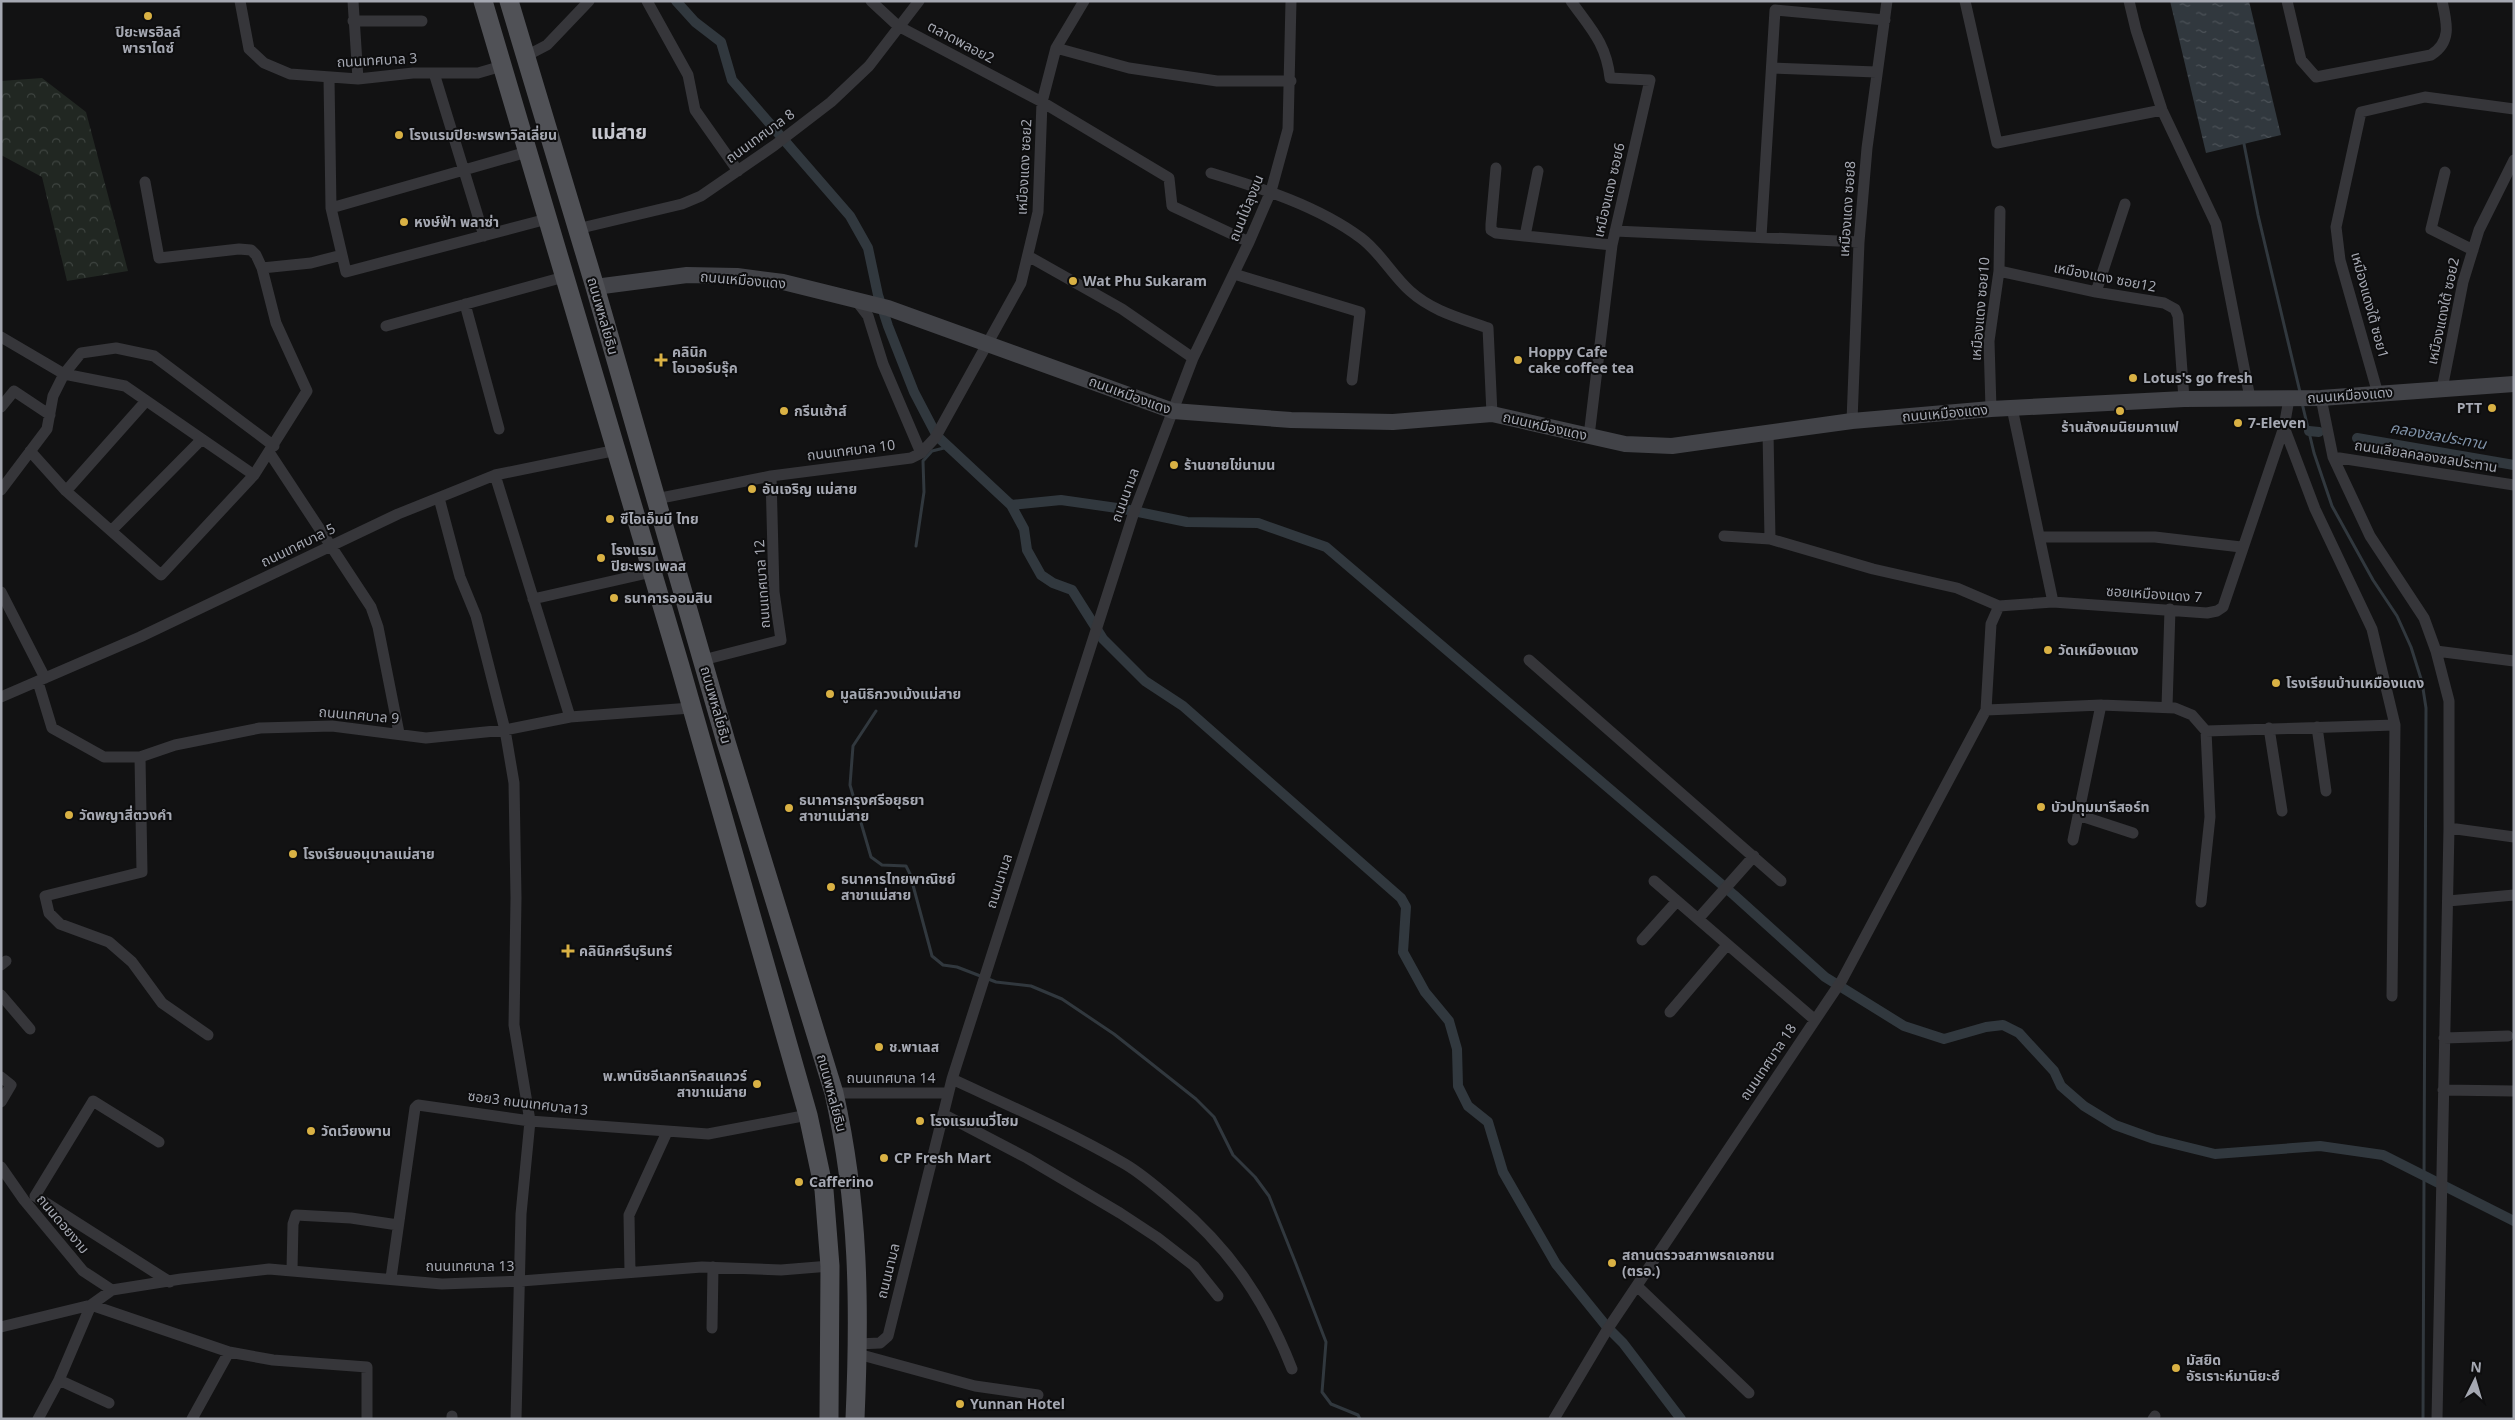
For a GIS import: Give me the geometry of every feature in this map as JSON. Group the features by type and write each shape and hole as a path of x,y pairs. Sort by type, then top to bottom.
{"main road":[{"name":"ถนนพหลโยธิน","path":"483,1 564,278 617,450 808,1115 824,1190 830,1266 829,1419"},
{"name":"ถนนพหลโยธิน","path":"509,1 595,287 715,702 834,1093 845,1144 856,1230 858,1349 854,1419"},
{"path":"680,666 703,660"},
{"path":"691,708 715,702"}],"street":[{"name":"ถนนเทศบาล 3","path":"240,1 249,49 264,63 290,74 358,79 414,73 478,74 502,66"},
{"path":"353,1 358,79"},
{"path":"526,56 547,46 589,1"},
{"path":"647,1 688,75 695,110 738,171"},
{"name":"ตลาดพลอย2","path":"871,1 898,26 1042,102 1169,178 1172,206 1249,242"},
{"name":"ถนนเทศบาล 8","path":"577,229 682,204 702,196 775,145 831,102 869,66 919,1"},
{"name":"เหมืองแดง ซอย2","path":"989,344 1021,283 1038,212 1042,102 1056,48 1084,1"},
{"name":"ถนนไม้ลุงขน","path":"1173,411 1193,358 1249,242 1271,191 1288,129 1291,81 1291,1"},
{"name":"เหมืองแดง ซอย6","path":"1571,1 1600,40 1608,59 1610,78 1650,80 1612,245 1589,436"},
{"name":"เหมืองแดง ซอย8","path":"1852,421 1859,242 1876,72 1887,1"},
{"path":"1965,1 1997,143 2162,110"},
{"path":"2129,1 2136,30 2162,110 2216,224 2250,398"},
{"path":"2287,1 2301,60 2316,76 2431,55 2441,48 2446,40 2446,16 2442,1"},
{"path":"1761,237 1775,10 1885,20"},
{"path":"353,21 422,21"},
{"path":"1056,48 1129,68 1217,82 1291,81"},
{"path":"1772,68 1876,72"},
{"path":"434,73 484,236"},
{"path":"329,78 331,208 346,272 547,219"},
{"name":"เหมืองแดงใต้ ซอย1","path":"2378,394 2340,260 2336,227 2361,112 2425,97 2514,109"},
{"path":"331,208 527,152"},
{"name":"เหมืองแดงใต้ ซอย2","path":"2442,389 2463,282 2479,230 2514,160"},
{"path":"1496,168 1491,230 1496,233 1612,245"},
{"path":"1525,236 1538,171"},
{"path":"2445,172 2431,229 2473,250"},
{"path":"1211,173 1271,191 1319,214 1361,238 1410,291 1441,312 1488,328 1492,414"},
{"path":"30,451 66,491 161,575 254,475 307,391 276,323 262,268 256,255 251,250 239,249 159,258 146,182"},
{"path":"2096,292 2125,204"},
{"name":"เหมืองแดง ซอย10","path":"1990,409 1990,341 1999,270 2000,211"},
{"path":"1615,231 1859,242"},
{"path":"262,268 311,263 342,254"},
{"path":"1028,256 1122,309 1193,358"},
{"name":"เหมืองแดง ซอย12","path":"1999,270 2096,292 2164,303 2174,309 2178,316 2184,399"},
{"path":"1234,274 1360,312 1352,380"},
{"name":"ถนนเหมืองแดง","path":"595,287 688,275 737,276 783,282 888,308 1173,411 1291,420 1393,422 1492,414 1625,444 1672,446 1852,421 1990,409 2184,399 2316,398 2514,384"},
{"path":"386,326 564,278"},
{"path":"859,300 868,316 882,364 928,446 989,344"},
{"path":"465,304 499,429"},
{"path":"1,337 64,374 126,386 254,475"},
{"path":"1,490 47,429 53,396 64,374 81,353 116,348 154,356 271,449 371,607 378,627 399,733"},
{"path":"1,407 14,390 50,415"},
{"path":"2316,398 2333,457 2370,536 2424,618 2436,651 2449,701 2448,901 2438,1419"},
{"name":"ซอยเหมืองแดง 7","path":"1999,606 2053,602 2207,613 2217,611 2223,607 2241,547 2284,427 2292,399"},
{"path":"66,491 146,401"},
{"path":"2012,408 2053,602"},
{"name":"ถนนนามล","path":"858,1349 880,1343 888,1336 952,1078 1093,634 1135,511 1173,411"},
{"path":"2284,427 2315,509 2372,629 2394,725 2392,996"},
{"path":"1768,432 1770,539"},
{"path":"112,530 202,439"},
{"name":"ถนนเทศบาล 10","path":"656,499 771,476 911,458 928,446"},
{"name":"ถนนเทศบาล 5","path":"1,697 140,638 398,514 495,475 617,450"},
{"name":"ถนนเลียลคลองชลประทาน","path":"2333,457 2514,485"},
{"path":"495,475 570,717"},
{"name":"ถนนเทศบาล 12","path":"703,660 781,640 774,592 771,476"},
{"path":"439,498 460,577 476,616 505,730 514,782 516,898 514,1025 530,1121 521,1214 521,1281 516,1419"},
{"path":"1724,536 1770,539 1873,569 1957,588 1999,606 1991,624 1986,710 2101,705 2167,707 2192,715 2206,731 2210,817 2201,902"},
{"path":"2040,537 2155,537 2241,547"},
{"path":"533,599 652,572"},
{"name":"ถนนเทศบาล 9","path":"1,592 42,680 52,728 104,757 140,757 175,745 260,728 332,726 399,733 426,738 505,730 570,717 691,708"},
{"path":"2167,707 2170,609"},
{"path":"2436,651 2514,661"},
{"path":"1529,660 1781,881"},
{"path":"2073,840 2101,705"},
{"name":"ถนนเทศบาล 18","path":"1554,1419 1607,1330 1842,980 1986,710"},
{"path":"2206,731 2394,725"},
{"path":"2316,727 2326,791"},
{"path":"2269,728 2282,810"},
{"path":"140,757 142,872 44,896 49,913 60,924 109,942 132,962 162,1003 208,1035"},
{"path":"2078,815 2133,833"},
{"path":"2449,828 2514,837"},
{"path":"1698,919 1754,856"},
{"path":"1654,881 1814,1020"},
{"path":"2448,901 2514,895"},
{"path":"1642,940 1677,901"},
{"path":"1670,1012 1727,945"},
{"path":"1,995 30,1029"},
{"path":"2444,1038 2508,1036"},
{"path":"1,1077 11,1085 1,1102"},
{"path":"952,1078 1126,1165 1192,1217 1218,1242 1255,1292 1277,1330 1292,1369"},
{"path":"2443,1090 2514,1091"},
{"name":"ถนนเทศบาล 14","path":"834,1093 948,1093"},
{"path":"159,1142 93,1101 35,1196 170,1282"},
{"name":"ซอย3 ถนนเทศบาล13","path":"391,1278 416,1108 418,1105 530,1121 708,1134 808,1115"},
{"path":"943,1114 1027,1158 1158,1238 1194,1266 1218,1296"},
{"path":"630,1272 628,1224 631,1206 667,1132"},
{"name":"ถนนดอยงาม","path":"1,1167 24,1200 83,1271 112,1290"},
{"path":"292,1270 293,1224 296,1215 351,1218 398,1225"},
{"name":"ถนนเทศบาล 13","path":"112,1290 269,1269 391,1278 442,1284 521,1281 713,1267 781,1270 830,1266"},
{"path":"712,1328 713,1267"},
{"path":"1637,1286 1749,1393"},
{"path":"1,1327 91,1305 112,1290"},
{"path":"91,1305 229,1352 273,1360 367,1367 367,1419"},
{"path":"38,1419 59,1380 91,1305"},
{"path":"858,1349 975,1386 1038,1395"},
{"path":"192,1419 229,1352"},
{"path":"59,1380 109,1402"}],"green space":[{"path":"42,78 86,112 128,271 67,281 42,177 1,155 1,81"}],"water":[{"path":"2170,1 2249,1 2281,135 2206,153"}],"waterway":[{"path":"676,1 695,22 721,42 732,80 850,216 868,248 878,295 914,392 937,436 1011,505 1024,529 1027,550 1041,575 1053,583 1072,590 1103,639 1145,681 1183,706 1401,898 1406,907 1403,952 1425,992 1449,1021 1457,1049 1458,1086 1468,1106 1488,1122 1503,1172 1556,1264 1607,1327 1623,1343 1681,1419"},
{"path":"2244,144 2258,215 2300,392"},
{"path":"2302,403 2314,453 2332,506 2373,580 2397,616 2411,647 2422,682 2426,708 2423,1419"},
{"name":"คลองชลประทาน","path":"2309,431 2319,432"},
{"name":"คลองชลประทาน","path":"2357,438 2514,465"},
{"path":"916,546 924,492 923,461 932,451 948,447"},
{"path":"1011,505 1061,500 1124,509 1187,522 1258,523 1326,547 1734,895 1825,977 1904,1026 1944,1039 1986,1027 2003,1025 2019,1033 2054,1071 2061,1086 2084,1106 2115,1125 2154,1139 2215,1154 2320,1146 2383,1155 2514,1221"},
{"path":"876,711 853,746 850,785 871,857 882,865 906,866 910,874 932,956 943,965 957,967 996,982 1031,986 1062,999 1114,1034 1196,1099 1214,1117 1233,1155 1255,1177 1269,1196 1296,1264 1326,1342 1322,1392 1331,1404 1358,1415 1360,1419"}],"place":[{"name":"ปิยะพรฮิลล์ พาราไดซ์","path":"148,16"},
{"name":"โรงแรมปิยะพรพาวิลเลี่ยน","path":"399,135"},
{"name":"หงษ์ฟ้า พลาซ่า","path":"404,222"},
{"name":"Wat Phu Sukaram","path":"1073,281"},
{"name":"คลินิก โอเวอร์บรุ๊ค","path":"661,360"},
{"name":"Hoppy Cafe cake coffee tea","path":"1518,360"},
{"name":"Lotus's go fresh","path":"2133,378"},
{"name":"PTT","path":"2492,408"},
{"name":"กรีนเฮ้าส์","path":"784,411"},
{"name":"ร้านสังคมนิยมกาแฟ","path":"2120,411"},
{"name":"7-Eleven","path":"2238,423"},
{"name":"ร้านขายไข่นามน","path":"1174,465"},
{"name":"อันเจริญ แม่สาย","path":"752,489"},
{"name":"ซีไอเอ็มบี ไทย","path":"610,519"},
{"name":"โรงแรม ปิยะพร เพลส","path":"601,558"},
{"name":"ธนาคารออมสิน","path":"614,598"},
{"name":"วัดเหมืองแดง","path":"2048,650"},
{"name":"โรงเรียนบ้านเหมืองแดง","path":"2276,683"},
{"name":"มูลนิธิกวงเม้งแม่สาย","path":"830,694"},
{"name":"บัวปทุมมารีสอร์ท","path":"2041,807"},
{"name":"ธนาคารกรุงศรีอยุธยา สาขาแม่สาย","path":"789,808"},
{"name":"วัดพญาสี่ตวงคำ","path":"69,815"},
{"name":"โรงเรียนอนุบาลแม่สาย","path":"293,854"},
{"name":"ธนาคารไทยพาณิชย์ สาขาแม่สาย","path":"831,887"},
{"name":"คลินิกศรีบุรินทร์","path":"568,951"},
{"name":"ช.พาเลส","path":"879,1047"},
{"name":"พ.พานิชอีเลคทริคสแควร์ สาขาแม่สาย","path":"757,1084"},
{"name":"โรงแรมเนวี่โฮม","path":"920,1121"},
{"name":"วัดเวียงพาน","path":"311,1131"},
{"name":"CP Fresh Mart","path":"884,1158"},
{"name":"Cafferino","path":"799,1182"},
{"name":"สถานตรวจสภาพรถเอกชน (ตรอ.)","path":"1612,1263"},
{"name":"มัสยิด อัรเราะห์มานิยะฮ์","path":"2176,1368"},
{"name":"Yunnan Hotel","path":"960,1404"}],"district":[{"name":"แม่สาย","path":"619,132"}]}
